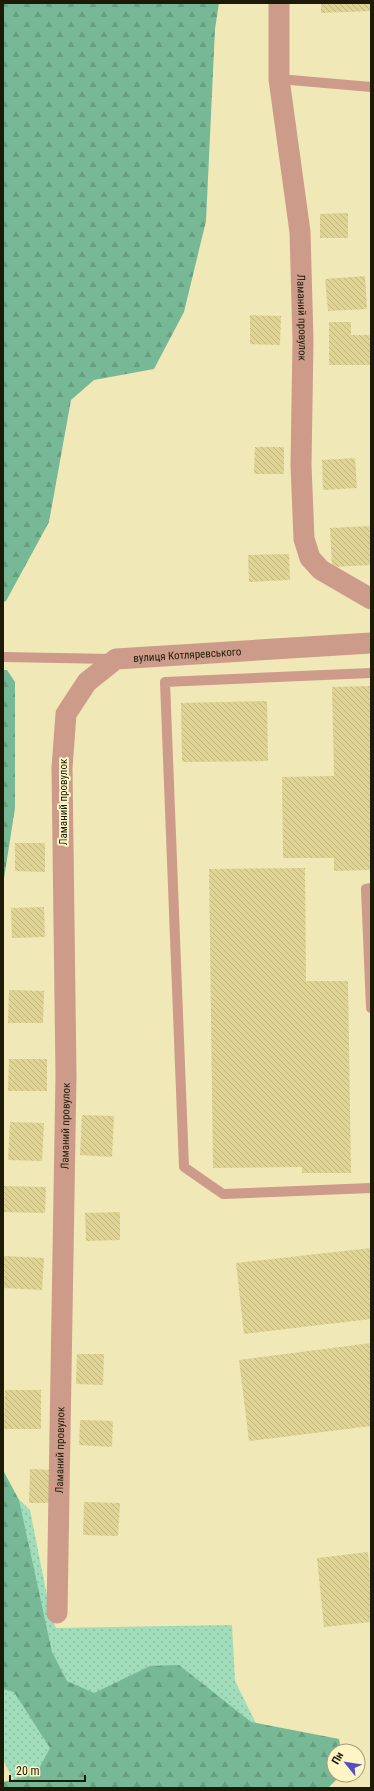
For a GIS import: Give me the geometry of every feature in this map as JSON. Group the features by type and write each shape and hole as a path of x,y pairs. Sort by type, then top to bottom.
{"street":[{"name":"Ламаний провулок","path":"279,3 279,79 300,232 303,340 301,465 304,539 310,558 321,570 371,599"},
{"name":"вулиця Котляревського","path":"116,660 371,643"},
{"name":"Ламаний провулок","path":"57,1613 66,1075 62,768 66,714 87,682 116,660"}],"lane":[{"path":"279,79 371,87"},
{"name":"вулиця Котляревського","path":"3,657 116,660"},
{"path":"371,673 165,682 184,1167 223,1194 371,1188"},
{"path":"371,888 366,889 371,1008"}],"green space":[{"path":"3,3 219,3 215,29 206,221 184,312 154,369 94,380 71,400 49,522 6,601 3,602"},
{"path":"3,670 7,670 15,682 15,808 3,885"},
{"path":"3,1470 19,1500 52,1652 67,1681 94,1693 150,1666 179,1665 251,1722 339,1739 340,1743 326,1743 326,1783 333,1783 328,1788 3,1788 3,1782 36,1774 50,1748 14,1692 3,1689"},
{"path":"3,1484 30,1510 51,1616 56,1628 232,1625 235,1681 288,1788 18,1788 3,1760"}],"building":[{"path":"321,3 371,3 371,11 321,13"},
{"path":"348,213 348,238 320,238 320,214"},
{"path":"365,276 367,309 328,311 325,279"},
{"path":"250,315 281,316 280,345 250,344"},
{"path":"329,322 351,322 351,335 371,335 371,365 329,365"},
{"path":"255,447 284,447 284,474 254,474"},
{"path":"355,458 357,488 323,490 322,460"},
{"path":"371,526 371,565 332,567 330,528"},
{"path":"289,554 290,580 249,582 248,555"},
{"path":"371,686 371,870 334,871 334,858 283,858 282,777 334,776 332,687"},
{"path":"267,701 268,761 182,762 181,703"},
{"path":"15,843 45,843 45,872 15,871"},
{"path":"305,868 306,981 348,981 351,1173 302,1173 302,1167 213,1168 209,869"},
{"path":"44,907 45,937 12,938 11,908"},
{"path":"9,990 44,991 43,1023 8,1023"},
{"path":"9,1059 47,1059 47,1091 8,1091"},
{"path":"82,1115 114,1116 112,1157 80,1155"},
{"path":"10,1122 44,1123 42,1161 8,1160"},
{"path":"3,1186 46,1187 45,1213 3,1212"},
{"path":"120,1212 120,1240 86,1241 85,1213"},
{"path":"371,1248 371,1319 244,1334 236,1263"},
{"path":"4,1256 44,1258 42,1290 3,1288"},
{"path":"371,1343 371,1426 249,1441 239,1360"},
{"path":"77,1354 104,1354 103,1385 76,1384"},
{"path":"5,1390 41,1390 41,1429 4,1429"},
{"path":"80,1420 113,1421 112,1447 79,1445"},
{"path":"30,1469 55,1470 55,1503 29,1503"},
{"path":"84,1502 120,1503 118,1536 83,1535"},
{"path":"368,1552 371,1585 371,1622 324,1627 317,1558"}]}
